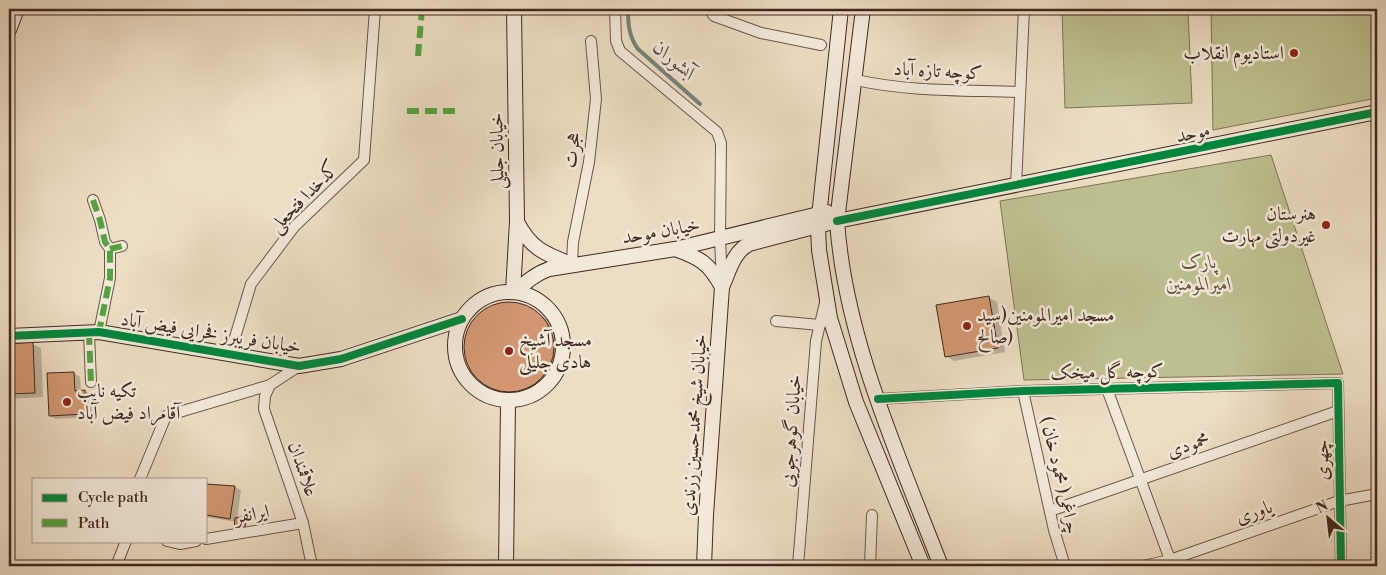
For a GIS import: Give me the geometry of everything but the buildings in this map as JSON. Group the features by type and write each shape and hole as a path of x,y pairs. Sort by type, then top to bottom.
{"main road":[{"path":"9,30 17,9"},
{"name":"خیابان جلیلی","path":"514,9 517,221 514,292"},
{"path":"841,9 818,219 819,250 826,300 856,402 923,566"},
{"path":"863,9 856,80 837,216 838,246 852,316 878,399 941,566"},
{"name":"موحد","path":"818,219 1016,186 1377,112"},
{"name":"خیابان موحد","path":"514,292 539,272 572,264 675,249 818,219"},
{"name":"خیابان شیخ محمدحسین زرندی","path":"704,566 722,287 737,253 742,248 748,244 818,219"},
{"path":"517,221 530,243 551,256 572,264"},
{"path":"675,249 708,264 722,287"},
{"path":"514,292 536,298 549,308 558,321 563,336 564,352 560,368 551,382 539,392 524,399 508,401 492,398 478,391 466,380 458,366 455,350 456,334 462,319 472,307 485,298 500,293 514,292"},
{"name":"خیابان فریبرز فخرایی فیض آباد","path":"9,336 94,332 299,366 341,359 462,319"},
{"path":"506,566 508,401"}],"street":[{"name":"کدخدا فتحعلی","path":"230,354 251,284 294,227 364,160 375,9"},
{"path":"615,9 616,41 620,51 717,132 721,142 720,239 722,287"},
{"path":"1016,186 1024,9"},
{"path":"709,10 714,16 761,33 821,44"},
{"name":"هجرت","path":"572,264 573,242 589,162 596,99 591,40"},
{"name":"کوچه تازه آباد","path":"856,80 925,90 956,89 1020,92"},
{"path":"90,382 94,332 110,278 110,249 105,242 93,200"},
{"path":"110,249 122,246"},
{"name":"خیابان گوهرجویی","path":"798,566 816,341 826,300"},
{"path":"776,321 820,325"},
{"path":"140,478 166,416 270,385 299,366"},
{"name":"کوچه گل میخک","path":"878,399 1023,391 1338,383"},
{"name":"چهری","path":"1338,383 1341,566"},
{"name":"علاقمندان","path":"270,385 265,396 264,409 303,523 312,566"},
{"path":"1107,389 1171,563"},
{"name":"چراغی( محمود خان )","path":"1023,391 1050,511 1065,566"},
{"name":"محمودی","path":"1050,511 1338,411"},
{"name":"یاوری","path":"1143,566 1171,563 1339,501 1377,494"},
{"path":"870,566 872,515"},
{"name":"ایرانفر","path":"208,539 303,523"},
{"path":"116,566 126,542"},
{"path":"171,542 180,544 191,542"}],"green space":[{"path":"1062,9 1188,9 1192,103 1065,108"},
{"name":"استادیوم انقلاب","path":"1211,9 1377,9 1377,98 1213,130"},
{"name":"پارک امیرالمومنین","path":"1271,155 1343,374 1024,380 1000,201"}],"waterway":[{"name":"آبشوران","path":"628,9 630,30 638,49 700,104"}],"marked path":[{"path":"418,56 422,9"},
{"path":"407,111 455,111"},
{"path":"93,200 105,242 110,249 110,278 99,332"},
{"path":"110,249 122,246"},
{"path":"89,333 91,382"}],"cycle path":[{"path":"837,221 1377,112"},
{"path":"9,336 99,332 299,366 341,359 462,319"},
{"path":"878,399 1023,391 1338,383 1341,566"}],"place":[{"name":"استادیوم انقلاب","path":"1294,53"},
{"name":"هنرستان غیردولتی مهارت","path":"1326,225"},
{"name":"مسجد امیرالمومنین(سید صالح)","path":"967,326"},
{"name":"مسجد آشیخ هادی جلیلی","path":"509,351"},
{"name":"تکیه نایب آقامراد فیض آباد","path":"67,402"}]}
